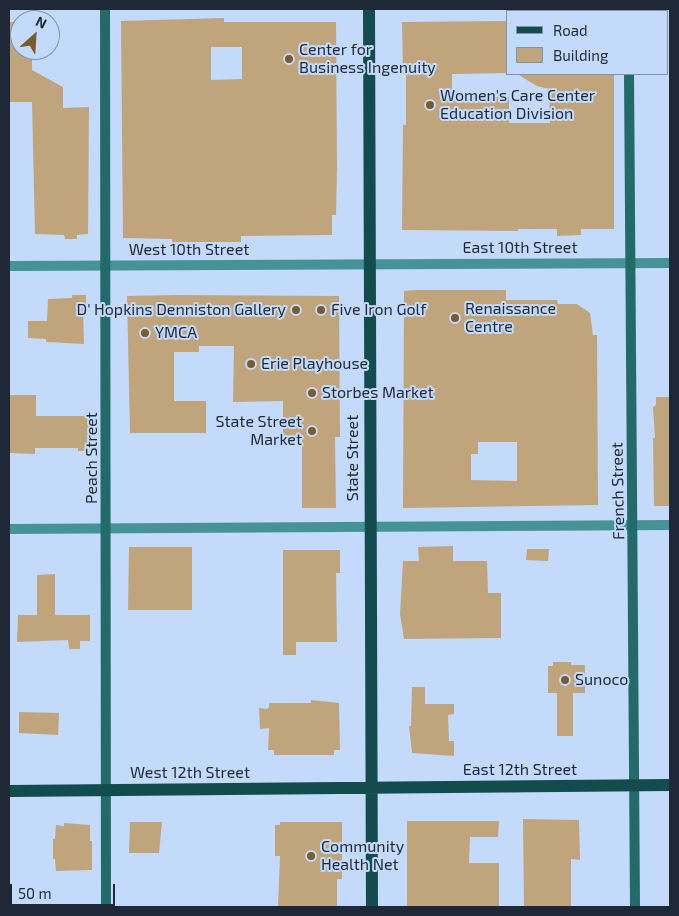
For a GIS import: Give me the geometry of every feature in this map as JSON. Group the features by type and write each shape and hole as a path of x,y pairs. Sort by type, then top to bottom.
{"main road":[{"name":"Peach Street","path":"105,9 108,699 105,790 106,907"},
{"name":"State Street","path":"369,9 372,907"},
{"name":"French Street","path":"629,75 634,526 635,907"},
{"name":"East 12th Street","path":"371,788 670,785"},
{"name":"West 12th Street","path":"9,791 371,788"}],"street":[{"name":"East 10th Street","path":"370,264 670,263"},
{"name":"West 10th Street","path":"9,266 370,264"},
{"path":"9,529 670,525"}],"building":[{"path":"224,18 224,22 336,22 337,168 336,215 332,215 332,235 241,236 241,242 172,242 172,239 123,238 121,21","holes":["211,47 242,47 242,79 211,80"]},
{"path":"507,21 507,73 452,74 452,97 509,97 509,123 550,123 549,89 537,86 519,75 614,75 614,229 581,229 581,235 557,236 557,229 518,229 518,231 402,230 403,125 406,125 406,74 403,74 402,22"},
{"path":"10,22 10,60 32,60 32,70 63,87 63,108 89,107 88,234 77,235 77,239 65,239 64,235 35,234 32,102 9,102"},
{"path":"506,290 506,300 557,300 558,304 577,304 590,313 593,335 597,335 598,505 403,508 404,291","holes":["478,442 517,442 517,481 471,480 471,454 478,454"]},
{"path":"72,295 86,295 86,309 83,309 84,344 46,342 46,339 28,338 28,321 47,321 48,299 72,298"},
{"path":"127,296 339,296 340,437 335,437 336,508 302,508 302,438 283,438 283,401 233,402 234,346 199,346 199,352 174,352 174,401 206,401 206,433 130,433"},
{"path":"9,395 36,395 36,416 90,416 91,451 78,451 78,448 35,448 35,454 9,453"},
{"path":"656,397 670,397 670,506 654,506 653,438 655,438 653,407 656,405"},
{"path":"453,546 453,561 487,561 488,593 501,593 501,638 404,639 400,614 403,561 419,561 418,547"},
{"path":"129,547 192,547 192,610 128,610"},
{"path":"527,549 549,549 548,561 526,560"},
{"path":"283,550 340,550 340,573 336,573 337,642 296,642 296,655 283,655"},
{"path":"55,574 55,615 90,615 90,641 80,641 80,649 69,649 68,640 17,642 18,615 37,615 37,575"},
{"path":"553,662 571,662 571,665 585,665 585,693 573,693 573,736 557,736 557,693 548,693 548,666 553,666"},
{"path":"412,687 425,687 425,704 454,704 454,714 448,715 449,741 454,741 454,756 412,753 409,726 411,726"},
{"path":"311,700 339,703 340,750 334,750 334,755 274,755 274,750 268,750 269,728 260,729 259,708 267,709 269,703 311,703"},
{"path":"19,712 59,713 58,735 19,733"},
{"path":"523,819 579,820 580,860 571,859 571,907 524,907"},
{"path":"407,821 499,821 498,837 470,837 469,863 499,863 499,907 407,907"},
{"path":"130,822 162,822 159,853 129,853"},
{"name":"Community Health Net","path":"280,822 342,822 342,879 337,879 337,907 278,907 280,856 275,856 275,825 280,825"},
{"path":"64,823 90,825 92,870 56,871 55,859 53,859 53,839 55,839 56,825 64,826"}],"place":[{"name":"Center for Business Ingenuity","path":"289,59"},
{"name":"Women's Care Center Education Division","path":"430,105"},
{"name":"D' Hopkins Denniston Gallery","path":"296,310"},
{"name":"Five Iron Golf","path":"321,310"},
{"name":"Renaissance Centre","path":"455,318"},
{"name":"YMCA","path":"145,333"},
{"name":"Erie Playhouse","path":"251,364"},
{"name":"Storbes Market","path":"312,393"},
{"name":"State Street Market","path":"312,431"},
{"name":"Sunoco","path":"565,680"},
{"name":"Community Health Net","path":"311,856"}]}
